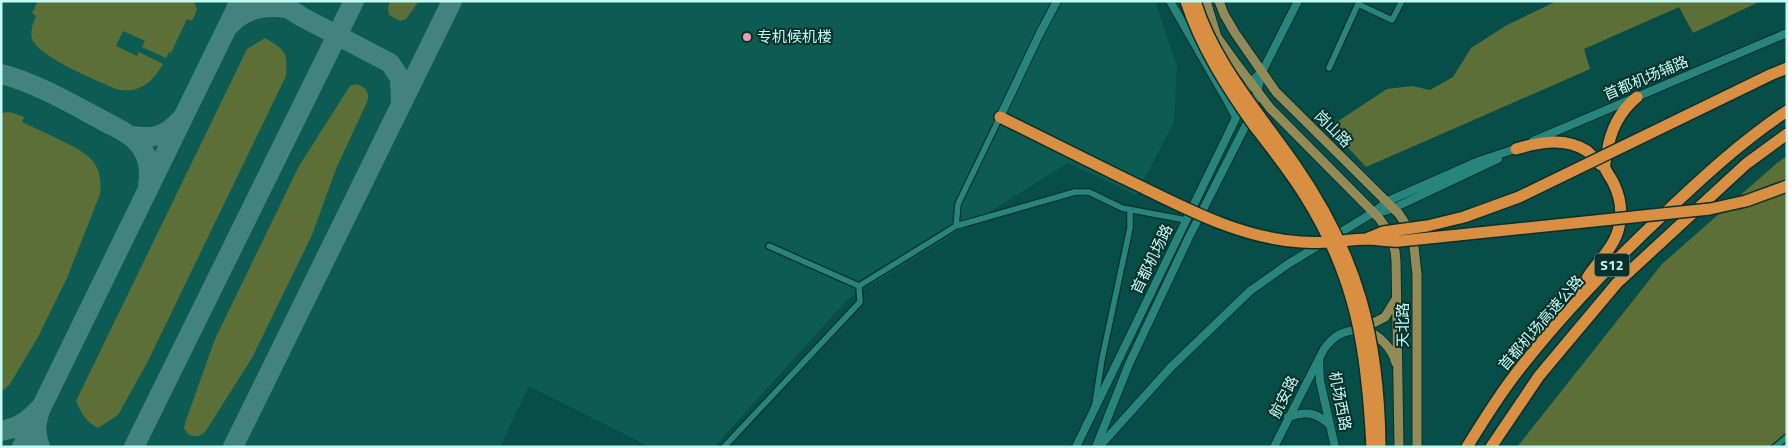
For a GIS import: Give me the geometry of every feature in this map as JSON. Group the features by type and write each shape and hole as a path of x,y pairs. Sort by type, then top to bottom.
{"highway":[{"path":"1186,1 1211,59 1242,108 1304,193 1324,228 1340,262 1351,294 1363,344 1369,394 1372,447"},
{"path":"1195,1 1220,57 1246,98 1311,189 1338,236 1364,308 1375,360 1380,447"},
{"path":"1366,239 1383,232 1426,226 1464,217 1519,197 1787,68"},
{"path":"1605,168 1609,139 1614,125 1629,104 1637,97"},
{"name":"首都机场高速公路","path":"1467,447 1513,377 1574,306 1635,241 1694,186 1752,136 1787,111"},
{"path":"1000,117 1214,221 1246,233 1286,241 1326,243 1366,239 1400,241 1710,209 1746,202 1787,186"},
{"name":"首都机场高速公路","path":"1490,447 1510,415 1539,376 1568,340 1632,268 1746,164 1787,134"},
{"path":"1516,149 1545,142 1569,144 1589,153 1605,168 1614,184 1621,203 1619,230 1611,246 1587,278 1574,306"},
{"path":"1498,447 1510,415"}],"main road":[{"path":"1186,1 1208,22 1250,82"},
{"path":"1206,1 1217,37"},
{"path":"1218,1 1232,28 1262,72"},
{"name":"岗山路","path":"1262,72 1276,92 1366,182 1391,204"},
{"name":"岗山路","path":"1250,82 1270,108 1374,212"},
{"name":"天北路","path":"1391,204 1405,223 1416,260 1417,447"},
{"name":"天北路","path":"1374,212 1385,226 1393,243 1396,261 1399,447"},
{"path":"1362,329 1385,316 1397,296"},
{"path":"1362,329 1371,332 1390,349 1395,358 1398,372"}],"street":[{"path":"956,226 958,204 1040,33 1058,1"},
{"path":"1170,1 1236,117"},
{"path":"1250,82 1262,72 1298,1"},
{"path":"1328,68 1358,4 1392,20 1402,1"},
{"name":"首都机场辅路","path":"1391,204 1482,167 1516,149 1787,33"},
{"name":"首都机场路","path":"1097,447 1128,364 1188,239 1252,113 1262,72"},
{"name":"首都机场路","path":"1078,446 1236,117 1250,82"},
{"path":"859,286 956,226 1082,190 1122,208 1186,220"},
{"name":"首都机场路","path":"1097,447 1170,368 1250,291 1288,264 1374,212 1385,211 1391,204"},
{"path":"1093,412 1102,359 1130,228 1130,210"},
{"path":"769,246 859,286"},
{"path":"724,447 860,302 859,286"},
{"name":"航安路","path":"1274,447 1324,350 1336,336 1350,330 1362,329"},
{"name":"机场西路","path":"1319,359 1320,381 1334,447"},
{"path":"1288,417 1298,414 1310,414 1319,416 1329,424"},
{"path":"1775,447 1787,437"}],"shaded area":[{"path":"1,1 1155,1 1177,66 1174,122 1136,195 1068,163 847,300 714,447 650,447 529,386 500,447 1,447"},
{"path":"38,1 194,1 197,10 192,21 187,19 171,53 169,52 166,58 142,47 145,41 123,31 116,46 137,56 139,52 163,64 155,76 144,86 124,90 116,89 70,68 46,54 37,46 32,39 31,33 36,16 32,13"},
{"path":"390,1 419,1 406,19 400,21 389,15"},
{"path":"1557,1 1761,1 1693,33 1679,7 1584,49 1590,69 1366,167 1329,127 1387,89 1412,86 1430,90 1453,77 1471,48 1507,25"},
{"path":"265,38 284,53 286,57 286,76 148,361 118,415 98,428 84,417 76,401 247,49"},
{"path":"356,84 366,90 368,95 367,102 336,169 312,235 252,358 205,432 198,436 189,435 184,429 185,423 215,339 299,166 350,86"},
{"path":"10,112 24,117 22,122 71,145 86,155 96,166 101,183 100,194 67,278 38,337 10,384 1,390 1,113"},
{"path":"1787,156 1787,447 1517,447 1662,264"}],"taxiway":[{"path":"22,447 240,1"},
{"path":"277,1 302,17 390,63 400,78 401,103"},
{"path":"134,447 354,1"},
{"path":"233,447 452,1"},
{"path":"229,26 241,16 254,10 270,7 286,8"},
{"path":"1,74 53,94 129,135 141,147 146,157 149,168 148,185"},
{"path":"131,136 158,136 169,130 180,120"},
{"path":"1,431 23,423 41,407 36,427 40,447"}],"place":[{"name":"专机候机楼","path":"747,37"}]}
